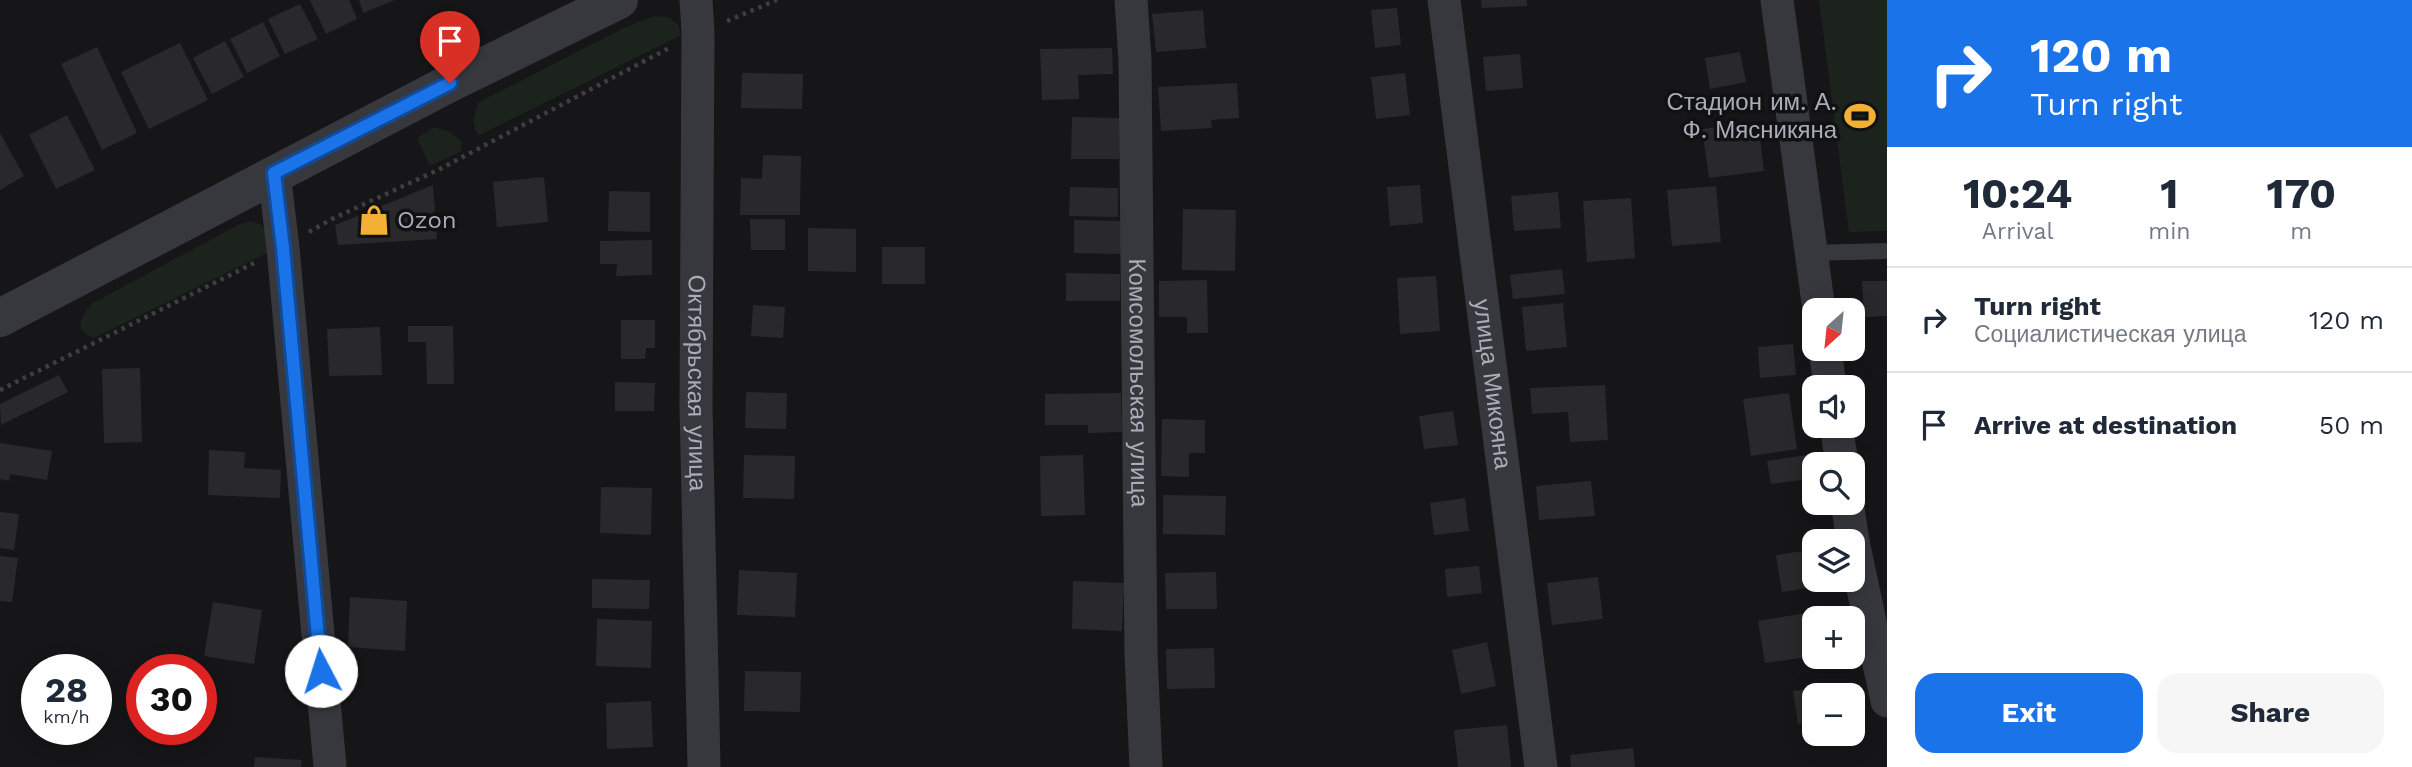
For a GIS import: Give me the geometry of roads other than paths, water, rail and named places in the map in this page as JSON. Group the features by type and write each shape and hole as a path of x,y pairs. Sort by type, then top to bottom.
{"street":[{"path":"0,318 274,173 619,0"},
{"name":"Октябрьская улица","path":"695,0 698,33 696,407 704,767"},
{"name":"Комсомольская улица","path":"1131,0 1135,60 1138,248 1140,654 1146,767"},
{"name":"улица Микояна","path":"1444,0 1541,767"},
{"path":"1777,0 1817,298"},
{"path":"274,173 330,767"},
{"path":"1864,592 1887,701"}],"lane":[{"path":"1810,253 1887,251"}],"place":[{"name":"Стадион им. А. Ф. Мясникяна","path":"1860,116"},
{"name":"Ozon","path":"374,220"}]}
